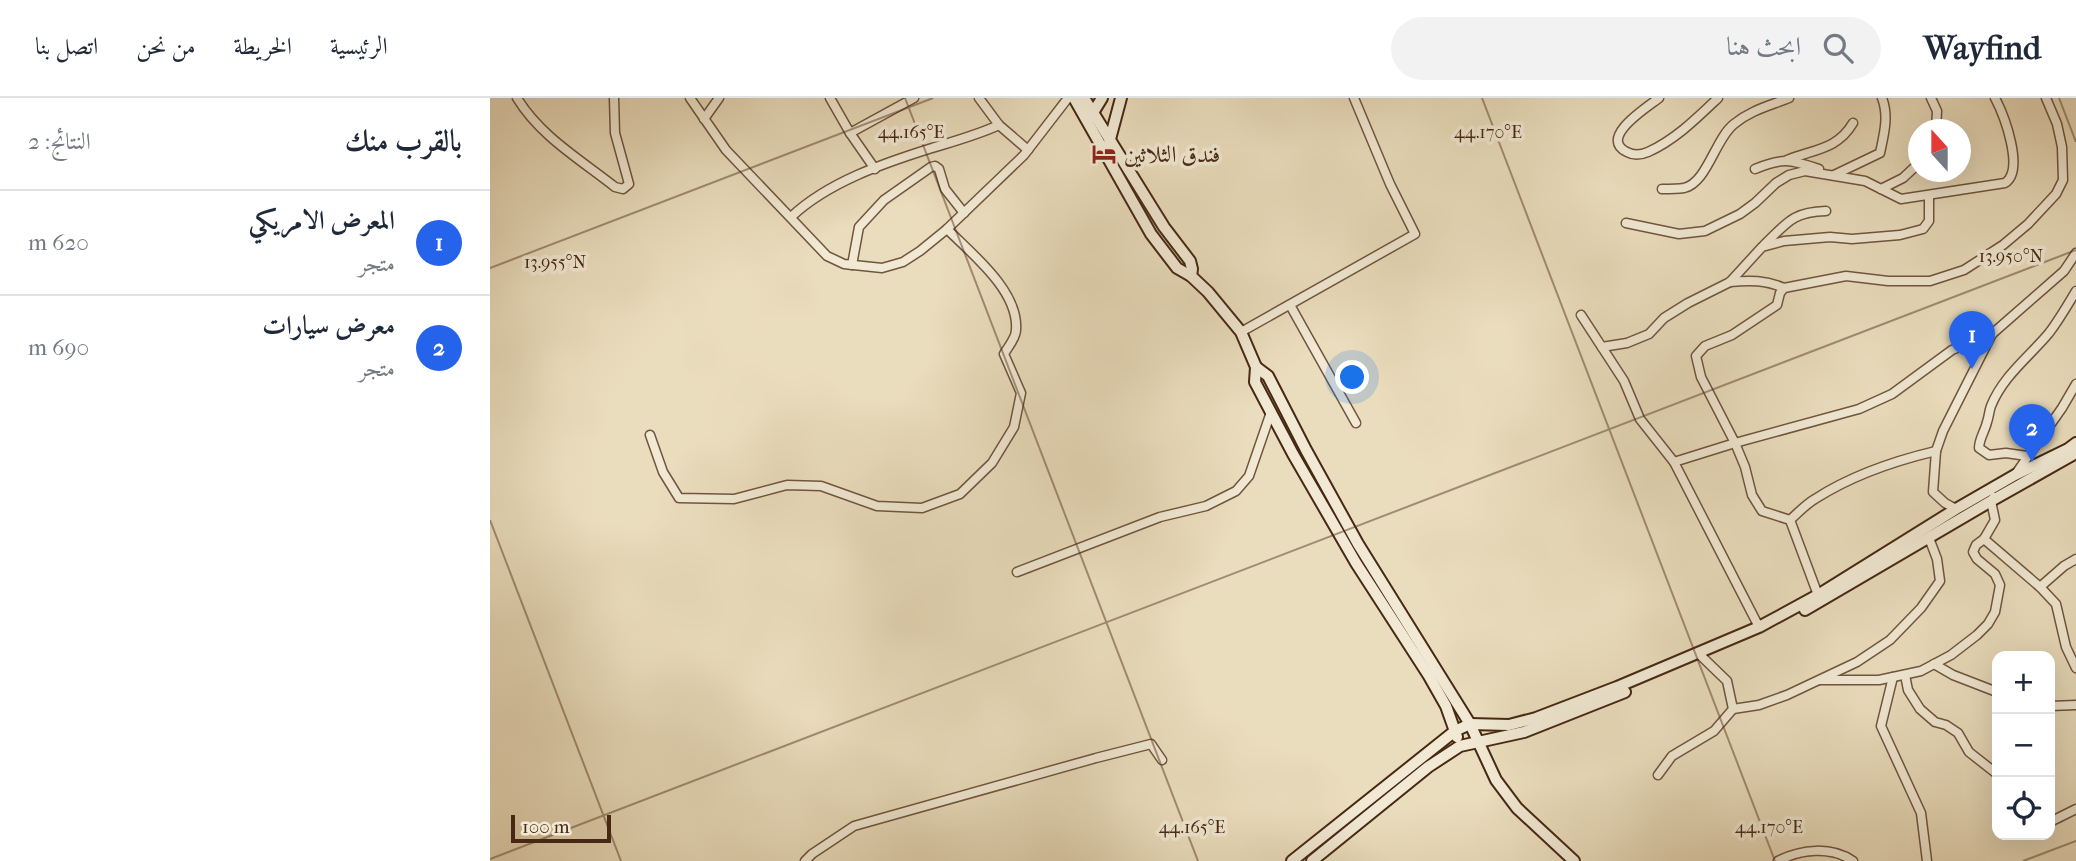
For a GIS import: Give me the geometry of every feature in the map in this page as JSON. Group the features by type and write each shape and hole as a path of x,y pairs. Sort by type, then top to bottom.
{"street":[{"path":"517,98 542,129 615,187 624,189 629,184 615,134 614,98"},
{"path":"690,98 726,150 827,256 844,264 882,268 903,262 947,229 1028,149 1068,98"},
{"path":"704,118 719,98"},
{"path":"830,98 850,133 876,169"},
{"path":"850,133 914,98"},
{"path":"979,98 999,125 1028,149"},
{"path":"1074,98 1110,141 1164,227 1190,261 1191,276"},
{"path":"1084,98 1106,152 1151,234 1177,268 1191,276 1222,307 1241,332 1256,367 1255,382 1293,454 1356,564 1429,676 1446,706 1460,746"},
{"path":"1090,117 1102,98"},
{"path":"1106,152 1121,98"},
{"path":"1241,332 1415,234 1353,98"},
{"path":"1659,98 1620,130 1616,138 1624,151 1634,155 1645,154 1689,125 1718,98"},
{"path":"1662,189 1692,185 1701,177 1731,126 1751,112 1789,98"},
{"path":"1787,160 1835,175 1880,153 1886,125 1882,98"},
{"path":"1931,98 1937,111 1937,119"},
{"path":"1626,223 1679,234 1704,231 1741,214 1789,174 1805,171 1865,181 1900,199 2005,183 2009,181 2014,170 2013,154 2002,111 1994,98"},
{"path":"1730,282 1762,281 1784,288 1846,276 1888,281 1930,281 1964,270 2003,245 2028,224 2056,194 2063,180 2062,147 2057,124 2046,98"},
{"path":"1755,169 1837,142 1853,123"},
{"path":"791,217 805,204 852,178 901,158 982,133 999,125"},
{"path":"852,265 859,227 884,200 931,167 939,169 945,189 964,213"},
{"path":"1881,189 1908,174"},
{"path":"1762,247 1784,241 1900,235 1923,229 1929,221 1929,196"},
{"path":"1602,347 1628,344 1649,334 1664,318 1730,282 1782,226 1795,216 1826,211"},
{"path":"650,435 663,472 679,498 734,499 787,485 821,486 877,506 922,508 960,494 992,463 1014,427 1021,393 1004,354 1016,333 1014,307 1003,289 947,229"},
{"path":"1674,462 1859,410 1892,394 1952,350 1992,334 2064,271 2076,253"},
{"path":"1784,288 1777,305 1732,335 1705,346 1696,356 1701,377 1745,467 1752,495 1762,511 1790,520"},
{"path":"2027,456 2006,453 1989,455 1979,448 1979,443 2001,387 2048,334 2076,292"},
{"path":"1290,305 1356,423"},
{"path":"1581,315 1624,381 1640,419 1674,462 1759,627"},
{"path":"1956,509 1933,492 1936,451 1942,431 1992,334"},
{"path":"1256,367 1268,376 1358,544 1470,724 1496,780 1517,808 1574,861"},
{"path":"1991,500 2015,475 2076,384"},
{"path":"1017,572 1160,517 1206,506 1236,491 1249,477 1271,412"},
{"path":"1312,861 1428,767 1460,746 1524,732 1701,656 1818,595 1956,509 2076,443"},
{"path":"1790,520 1814,499 1854,478 1902,459 1936,451"},
{"path":"1292,861 1455,731 1470,724 1509,725 1536,718 1759,634 1833,595 1991,500 2076,453"},
{"path":"1817,680 1879,680 1922,671 1951,655 1988,624 1995,612 2000,585 1994,574 1976,559 1973,552 1995,520 1991,500"},
{"path":"1790,520 1818,595"},
{"path":"1658,775 1672,756 1714,731 1733,709 1759,705 1787,695 1857,662 1890,640 1921,608 1940,581 1937,559 1929,538"},
{"path":"1984,539 2056,604 2066,647 2076,668"},
{"path":"2039,587 2076,559"},
{"path":"1701,656 1727,681 1733,709"},
{"path":"1934,664 1953,675 1992,690"},
{"path":"1905,675 1908,690 1920,709 1935,722 1958,733 1969,752 1992,770"},
{"path":"1893,677 1881,726 1921,813 1927,861"},
{"path":"2055,706 2076,705"},
{"path":"805,861 854,826 1151,744 1162,760"},
{"path":"2055,820 2076,810"},
{"path":"1778,861 1810,850 1838,852 1853,861"}],"place":[{"name":"فندق الثلاثين","path":"1104,154"},
{"name":"المعرض الامريكي","path":"1972,369"},
{"name":"معرض سيارات","path":"2032,462"}]}
